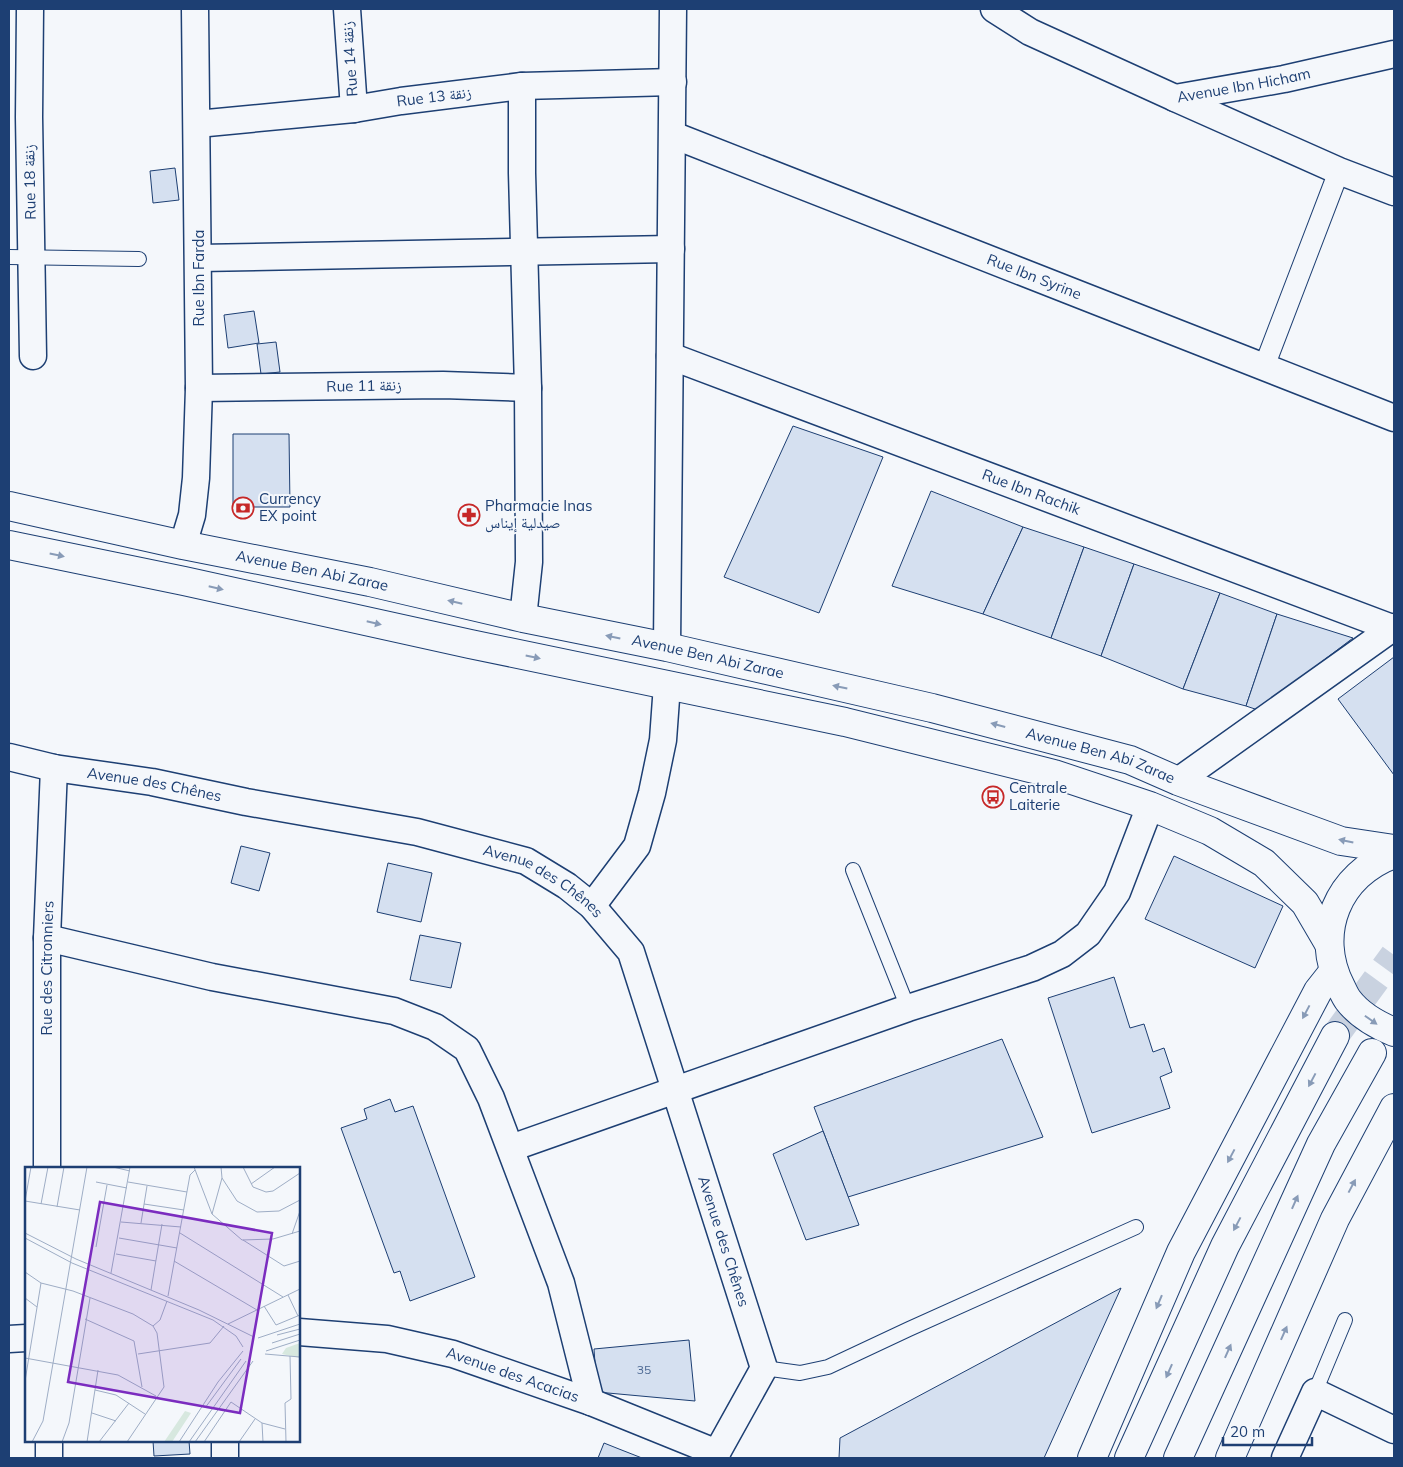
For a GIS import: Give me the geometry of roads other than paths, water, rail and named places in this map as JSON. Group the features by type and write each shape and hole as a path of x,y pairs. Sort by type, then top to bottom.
{"main road":[{"name":"Avenue Ben Abi Zarae","path":"9,506 183,545 370,582 523,618 667,648 932,708 1130,760 1341,841 1394,849"},
{"name":"Avenue Ben Abi Zarae","path":"9,545 819,717 937,744 1054,774 1150,806 1210,831 1264,864 1305,903 1329,944"},
{"path":"1394,854 1379,860 1358,875 1342,894 1332,918 1329,944 1333,972 1348,1000 1371,1022 1394,1032"},
{"path":"1092,1458 1181,1252 1318,991 1333,972"},
{"path":"1130,1458 1225,1246 1334,1036"},
{"path":"1178,1458 1321,1144 1372,1052"},
{"path":"1230,1458 1335,1219 1394,1108"}],"street":[{"name":"Rue 18 زنقة","path":"30,9 29,117 20,258 33,356"},
{"name":"Rue Ibn Farda","path":"183,545 192,515 196,478 199,388 195,9"},
{"name":"Rue 14 زنقة","path":"347,9 354,109"},
{"path":"667,648 674,9"},
{"name":"Avenue Ibn Hicham","path":"994,9 1030,32 1175,98 1284,79 1394,54"},
{"name":"Rue 13 زنقة","path":"197,124 354,109 522,86 673,82"},
{"path":"522,86 522,173 528,388 529,562 523,618"},
{"path":"1175,98 1339,171 1394,192"},
{"name":"Rue Ibn Syrine","path":"673,134 1394,418"},
{"path":"1264,367 1339,171"},
{"path":"199,258 671,249"},
{"name":"Rue Ibn Rachik","path":"670,356 1393,627"},
{"name":"Rue 11 زنقة","path":"199,388 444,385 528,388"},
{"path":"1178,780 1393,627"},
{"path":"592,906 637,846 652,793 663,740 667,685"},
{"name":"Avenue des Chênes","path":"9,757 54,768 152,782 246,802 417,832 488,850 526,861 567,886 592,906 631,952 764,1368"},
{"name":"Rue des Citronniers","path":"47,1167 47,938 54,768"},
{"path":"511,1148 908,1008 1032,968 1062,954 1088,934 1117,892 1150,806"},
{"path":"47,938 212,977 394,1011 436,1027 466,1049 491,1098 561,1282 591,1402"},
{"name":"Avenue des Acacias","path":"300,1332 387,1339 454,1354 591,1402 721,1456"},
{"path":"9,1339 25,1338"},
{"path":"721,1456 764,1368"},
{"path":"1285,1458 1315,1392 1394,1430"},
{"path":"48,1442 49,1458"},
{"path":"224,1442 225,1458"}],"lane":[{"path":"20,258 139,259"},
{"path":"853,870 908,1008"},
{"path":"764,1368 800,1373 828,1367 1136,1227"},
{"path":"1315,1392 1345,1320"}],"tunnel":[{"path":"1335,1036 1394,955"}],"place":[{"name":"Currency EX point","path":"243,508"},
{"name":"Pharmacie Inas صيدلية إيناس","path":"469,515"},
{"name":"Centrale Laiterie","path":"993,797"}]}
